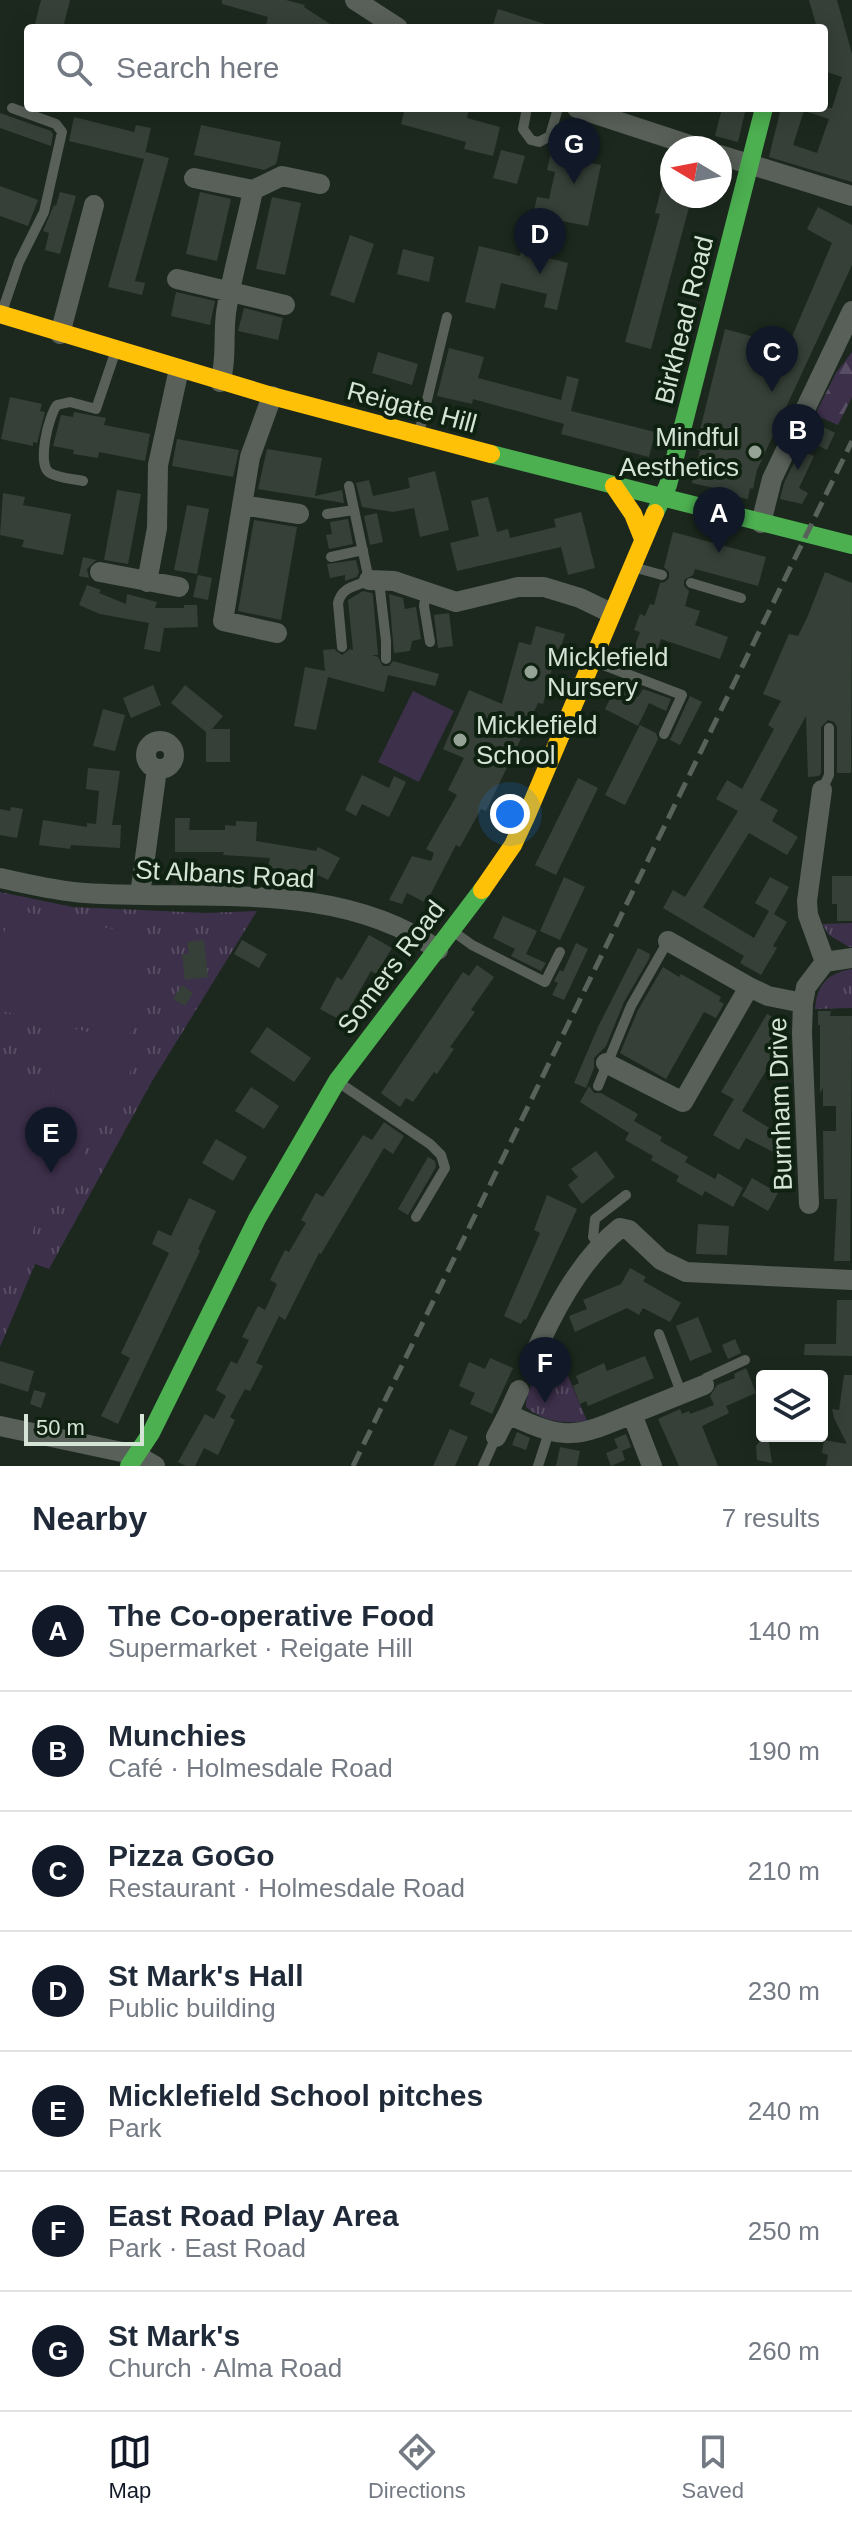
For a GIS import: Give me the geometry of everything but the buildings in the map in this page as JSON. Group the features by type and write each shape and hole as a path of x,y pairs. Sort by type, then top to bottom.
{"street":[{"path":"355,0 392,24"},
{"path":"589,112 662,136"},
{"name":"Birkhead Road","path":"662,498 763,112"},
{"path":"732,159 852,196"},
{"path":"194,178 253,190 282,176 320,184"},
{"path":"220,382 225,367 223,340 230,292 253,190"},
{"path":"60,334 94,205"},
{"path":"177,279 285,305"},
{"path":"761,523 772,479 848,334 852,311"},
{"name":"Reigate Hill","path":"0,314 220,382 852,545"},
{"path":"147,582 157,528 158,465 179,369"},
{"path":"272,396 254,444 223,621 277,633"},
{"path":"614,486 633,514 643,539"},
{"name":"Somers Road","path":"132,1461 151,1433 284,1168 337,1081 453,931 513,845 662,498"},
{"path":"242,505 299,514"},
{"path":"100,572 179,587"},
{"path":"374,580 394,581 456,602 518,587 544,587 580,598 611,613"},
{"path":"140,895 157,769"},
{"path":"822,790 807,901 808,915 825,962 852,958"},
{"name":"St Albans Road","path":"0,878 71,891 262,899 330,906 387,923 438,950"},
{"path":"668,941 768,996 803,1003"},
{"name":"Burnham Drive","path":"809,1204 803,1003 806,987 825,962"},
{"path":"606,1063 683,1102 749,987"},
{"path":"530,1364 556,1307 570,1285 620,1228 629,1230 661,1260 686,1272 852,1280"},
{"path":"508,1414 549,1432 591,1432 704,1385"},
{"path":"496,1437 519,1390"},
{"path":"632,1414 652,1466"},
{"path":"0,1426 155,1466"}],"lane":[{"path":"0,314 19,262 44,212 62,132 56,124 12,108"},
{"path":"526,112 523,129 531,140 539,142 550,136 557,112"},
{"path":"419,435 447,317"},
{"path":"83,481 50,473 45,466 44,450 53,410 64,403 96,409 116,350"},
{"path":"349,486 363,550 374,580 386,641 386,659"},
{"path":"327,514 354,510"},
{"path":"331,557 363,550"},
{"path":"632,566 662,575"},
{"path":"342,647 340,596 349,588 374,580"},
{"path":"691,583 741,598"},
{"path":"426,593 424,606 430,642"},
{"path":"591,660 682,695 664,734"},
{"path":"822,790 829,775 829,728"},
{"path":"453,931 472,945 545,982 560,952"},
{"path":"598,1086 631,1006 668,941"},
{"path":"337,1081 430,1144 441,1155 445,1168 416,1217"},
{"path":"601,1247 593,1237 595,1219 626,1195"},
{"path":"659,1334 682,1395"},
{"path":"704,1385 706,1378 745,1360"},
{"path":"519,1390 530,1364"},
{"path":"538,1466 549,1432"},
{"path":"483,1466 496,1437"}],"green space":[{"path":"852,352 852,397 838,425 815,415 836,373"},
{"path":"413,691 454,711 419,782 378,762"},
{"path":"0,892 73,907 206,913 257,911 151,1083 49,1269 35,1264 0,1347"},
{"path":"9,909 149,936 130,1036 0,1011 0,957"},
{"path":"852,923 852,947 829,935 822,924"},
{"path":"852,969 852,1008 815,1009 818,993 825,981 836,973"},
{"path":"55,1024 137,1044 121,1110 39,1090"},
{"path":"0,1083 96,1109 74,1192 0,1173"},
{"path":"0,1177 43,1186 26,1263 0,1257"},
{"path":"551,1359 563,1364 587,1421 555,1421 526,1407 534,1380"}],"railway":[{"path":"353,1466 852,441"}],"traffic: fast":[{"path":"655,513 668,485 763,112"},
{"path":"491,454 852,545"},
{"path":"129,1466 151,1433 257,1219 337,1081 482,890"}],"traffic: slow":[{"path":"0,314 272,396 491,454"},
{"path":"614,486 633,514 643,539"},
{"path":"482,890 513,845 526,817 655,513"}],"place":[{"name":"St Mark's","path":"574,184"},
{"name":"St Mark's Hall","path":"540,274"},
{"name":"Pizza GoGo","path":"772,392"},
{"name":"Mindful Aesthetics","path":"755,452"},
{"name":"Munchies","path":"798,470"},
{"name":"The Co-operative Food","path":"719,553"},
{"name":"Micklefield Nursery","path":"531,672"},
{"name":"Micklefield School","path":"460,740"},
{"name":"Micklefield School pitches","path":"51,1173"},
{"name":"East Road Play Area","path":"545,1403"}]}
